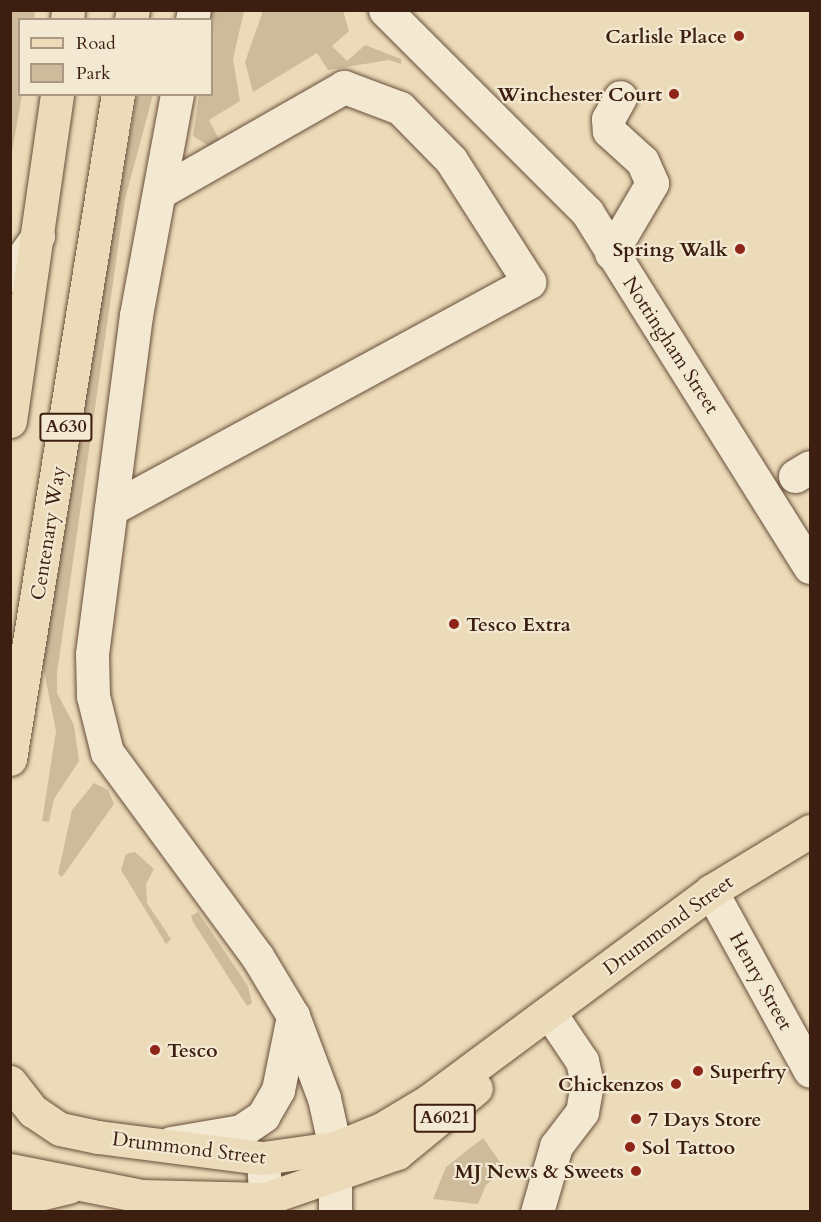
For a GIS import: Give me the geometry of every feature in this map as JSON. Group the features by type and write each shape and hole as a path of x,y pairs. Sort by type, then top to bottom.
{"main road":[{"name":"A630","path":"10,421 57,96"},
{"name":"Centenary Way","path":"10,759 118,96"},
{"name":"Drummond Street","path":"10,1170 73,1185 200,1201 265,1205 334,1163 416,1143 462,1105 541,1019 711,891 804,838"},
{"name":"Drummond Street","path":"10,1082 33,1111 60,1129 151,1146 334,1163"},
{"name":"Drummond Street","path":"10,1201 73,1185"}],"street":[{"name":"Nottingham Street","path":"385,10 559,180 587,212 810,567"},
{"path":"111,508 529,282 451,160 399,108 344,87 160,192"},
{"path":"177,96 136,315 92,654 93,696 108,752 257,956 293,1016 324,1098 334,1163 335,1212"},
{"path":"611,253 652,183 642,161 609,131 608,119 620,97"},
{"path":"10,275 38,236"},
{"name":"Henry Street","path":"711,891 810,1071"},
{"path":"151,1146 241,1131 263,1116 278,1090 293,1016"},
{"path":"537,1212 556,1146 582,1112 587,1084 582,1061 541,1019"},
{"path":"263,1158 265,1205"}],"green space":[{"path":"11,10 35,11 34,18 18,18 18,96 22,96 11,157"},
{"path":"210,11 244,11 233,59 240,101 209,120 222,145 209,146 193,136 199,96 213,96 213,18 210,18"},
{"path":"263,11 343,11 349,31 332,46 347,61 365,45 401,59 401,64 389,60 328,70 317,53 253,92 245,62"},
{"path":"137,96 153,96 125,199 57,673 57,693 74,725 79,761 54,799 49,822 42,821 56,731 40,651"},
{"path":"94,783 108,790 114,804 62,877 58,874 72,810"},
{"path":"135,852 154,869 146,884 147,903 171,939 166,944 121,870 126,854"},
{"path":"198,912 248,986 252,1003 247,1006 193,922 191,916"},
{"path":"483,1138 505,1169 486,1185 478,1204 433,1199 446,1167"}],"place":[{"name":"Carlisle Place","path":"739,36"},
{"name":"Winchester Court","path":"674,94"},
{"name":"Spring Walk","path":"740,249"},
{"name":"Tesco Extra","path":"454,624"},
{"name":"Tesco","path":"155,1050"},
{"name":"Superfry","path":"698,1071"},
{"name":"Chickenzos","path":"676,1084"},
{"name":"7 Days Store","path":"636,1119"},
{"name":"Sol Tattoo","path":"630,1147"},
{"name":"MJ News & Sweets","path":"636,1171"}]}
